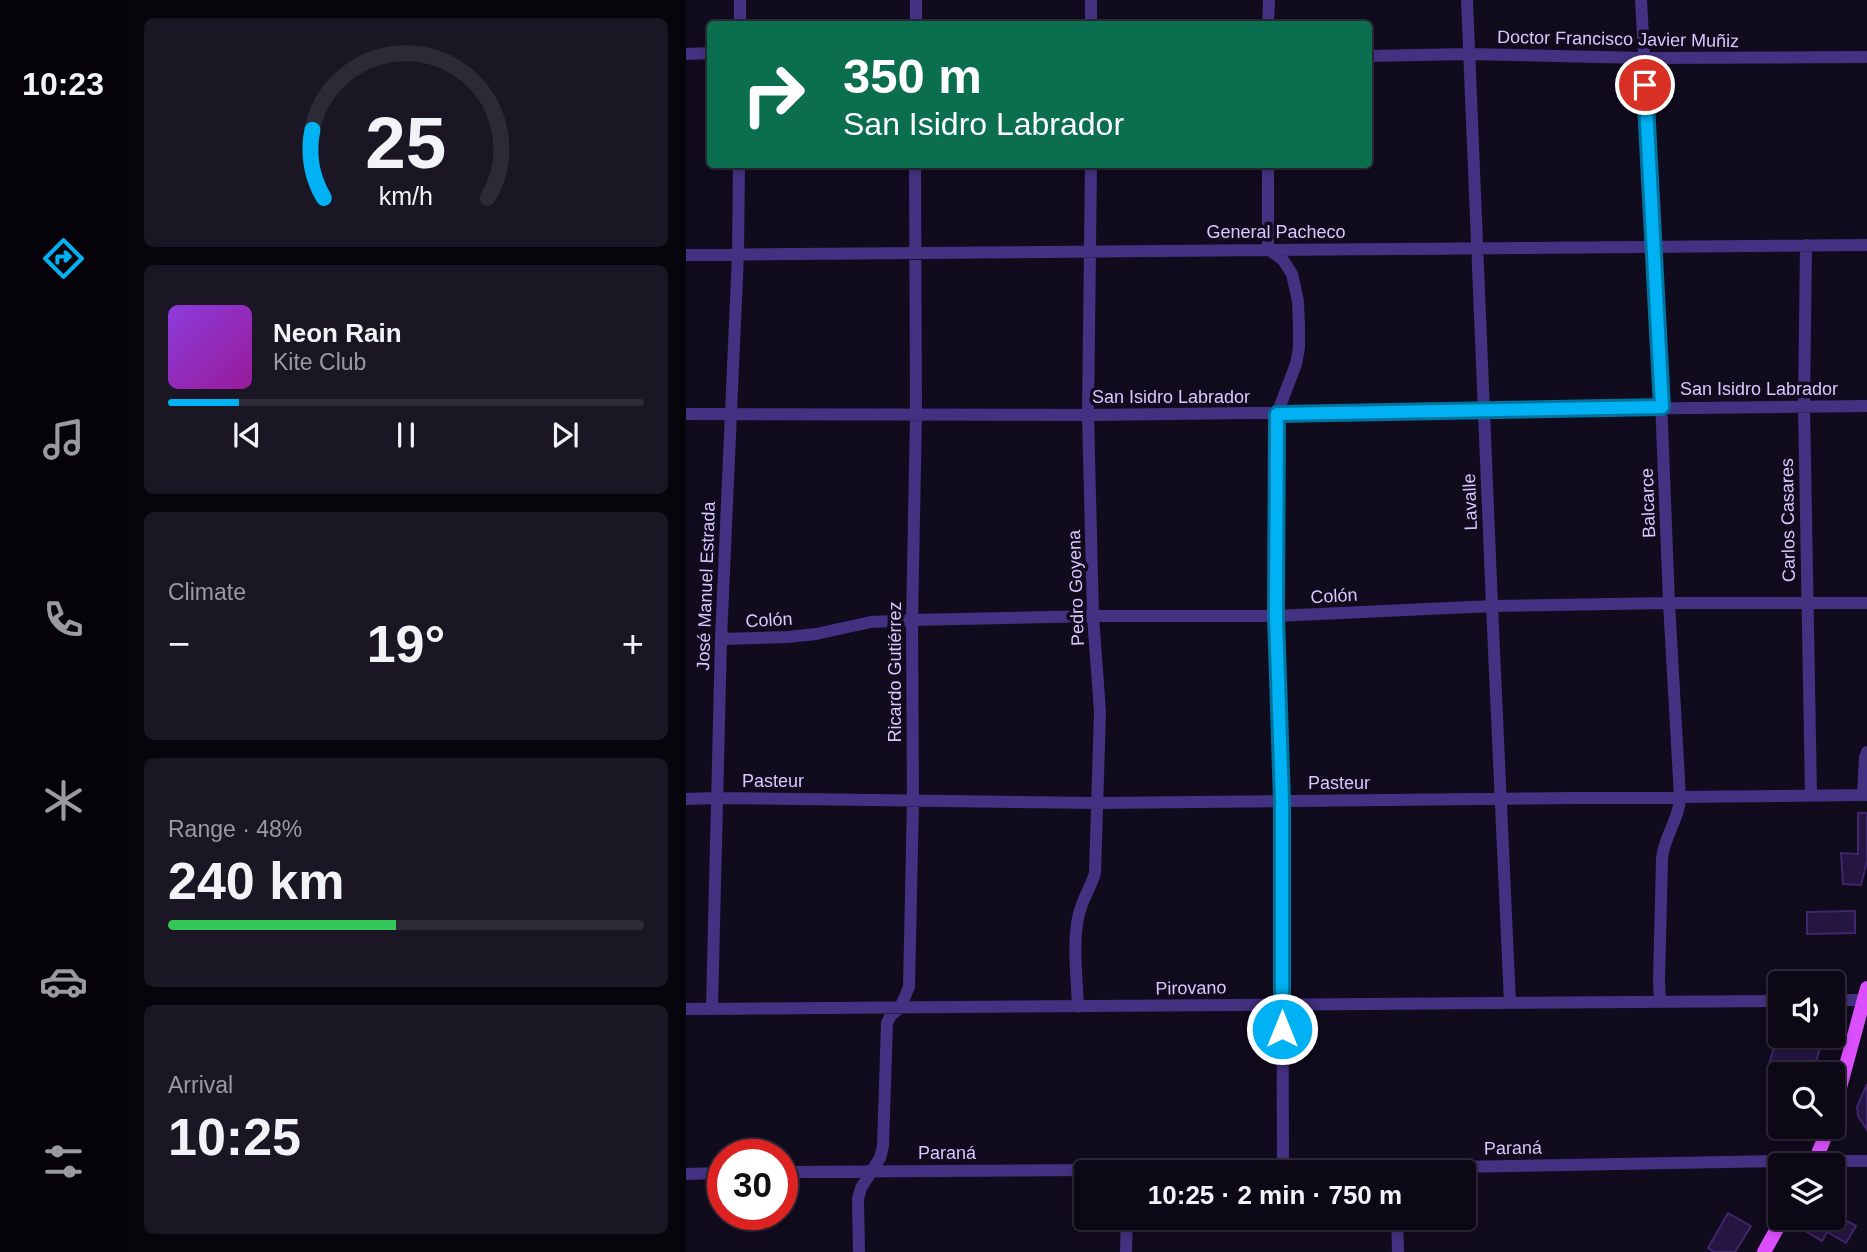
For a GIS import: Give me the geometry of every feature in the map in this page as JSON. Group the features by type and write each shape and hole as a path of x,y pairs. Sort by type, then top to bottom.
{"main road":[{"path":"1845,1069 1865,994"},
{"path":"1764,1252 1776,1230"}],"street":[{"path":"740,0 740,21"},
{"path":"916,0 916,21"},
{"path":"1091,0 1091,21"},
{"path":"1268,21 1269,0"},
{"name":"Lavalle","path":"1467,0 1510,1003"},
{"name":"Balcarce","path":"1641,0 1680,797 1680,805 1663,847 1659,981 1661,1001"},
{"path":"686,54 707,53"},
{"name":"Doctor Francisco Javier Muñiz","path":"1372,56 1469,54 1643,58 1867,57"},
{"name":"José Manuel Estrada","path":"712,1008 721,639 739,168"},
{"name":"Ricardo Gutiérrez","path":"859,1252 858,1199 883,1146 887,1023 891,1015 900,1008 909,987 914,800 912,620 916,415 915,168"},
{"name":"Pedro Goyena","path":"1078,1007 1076,931 1079,911 1095,873 1100,712 1093,616 1088,415 1091,168"},
{"path":"1268,168 1268,249 1283,260 1292,274 1298,301 1299,348 1296,364 1277,414 1276,616 1282,802 1283,1160"},
{"name":"Carlos Casares","path":"1806,245 1804,406 1811,794"},
{"name":"General Pacheco","path":"686,255 1867,245"},
{"name":"San Isidro Labrador","path":"686,414 1277,414 1867,406"},
{"name":"Colón","path":"721,639 788,638 871,622 912,620 1276,616 1492,606 1867,603"},
{"path":"1865,795 1867,752"},
{"name":"Pasteur","path":"686,799 1098,803 1865,795"},
{"path":"1845,998 1865,994"},
{"name":"Pirovano","path":"686,1009 1768,1000"},
{"name":"Paraná","path":"1845,1162 1867,1161"},
{"name":"Paraná","path":"1476,1169 1768,1164"},
{"name":"Paraná","path":"798,1172 1074,1171"},
{"path":"686,1174 707,1173"},
{"path":"1126,1252 1127,1230"},
{"path":"1397,1230 1398,1252"}],"building":[{"path":"1858,813 1867,813 1867,861 1861,885 1843,884 1841,853 1858,854"},
{"path":"1855,911 1855,933 1807,934 1807,912"},
{"path":"1774,1048 1820,1048 1816,1062 1770,1062"},
{"path":"1867,1084 1867,1130 1858,1116 1857,1107"},
{"path":"1728,1213 1751,1226 1735,1252 1714,1252 1708,1248"},
{"path":"1845,1220 1856,1226 1846,1243 1827,1232 1822,1241 1807,1232 1845,1230"}],"route":[{"path":"1282,1029 1282,802 1276,616 1277,414 1662,407 1645,85"}]}
